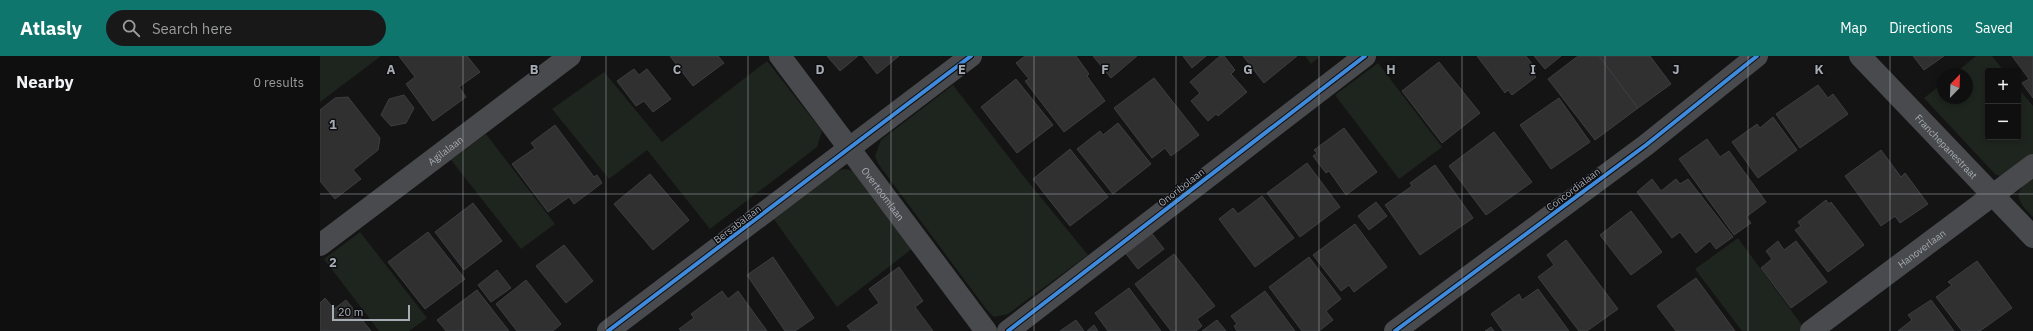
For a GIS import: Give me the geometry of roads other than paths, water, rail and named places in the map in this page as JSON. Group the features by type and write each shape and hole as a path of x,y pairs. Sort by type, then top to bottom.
{"street":[{"name":"Agilalaan","path":"320,245 570,56"},
{"name":"Overtoomlaan","path":"780,56 851,148 986,331"},
{"name":"Bersabalaan","path":"608,331 971,56"},
{"name":"Onoribolaan","path":"1008,331 1365,56"},
{"name":"Concordialaan","path":"1395,331 1646,145 1757,56"},
{"name":"Franchepanestraat","path":"1860,56 2033,237"},
{"name":"Hanoverlaan","path":"1811,331 1992,194 2031,172"}]}
